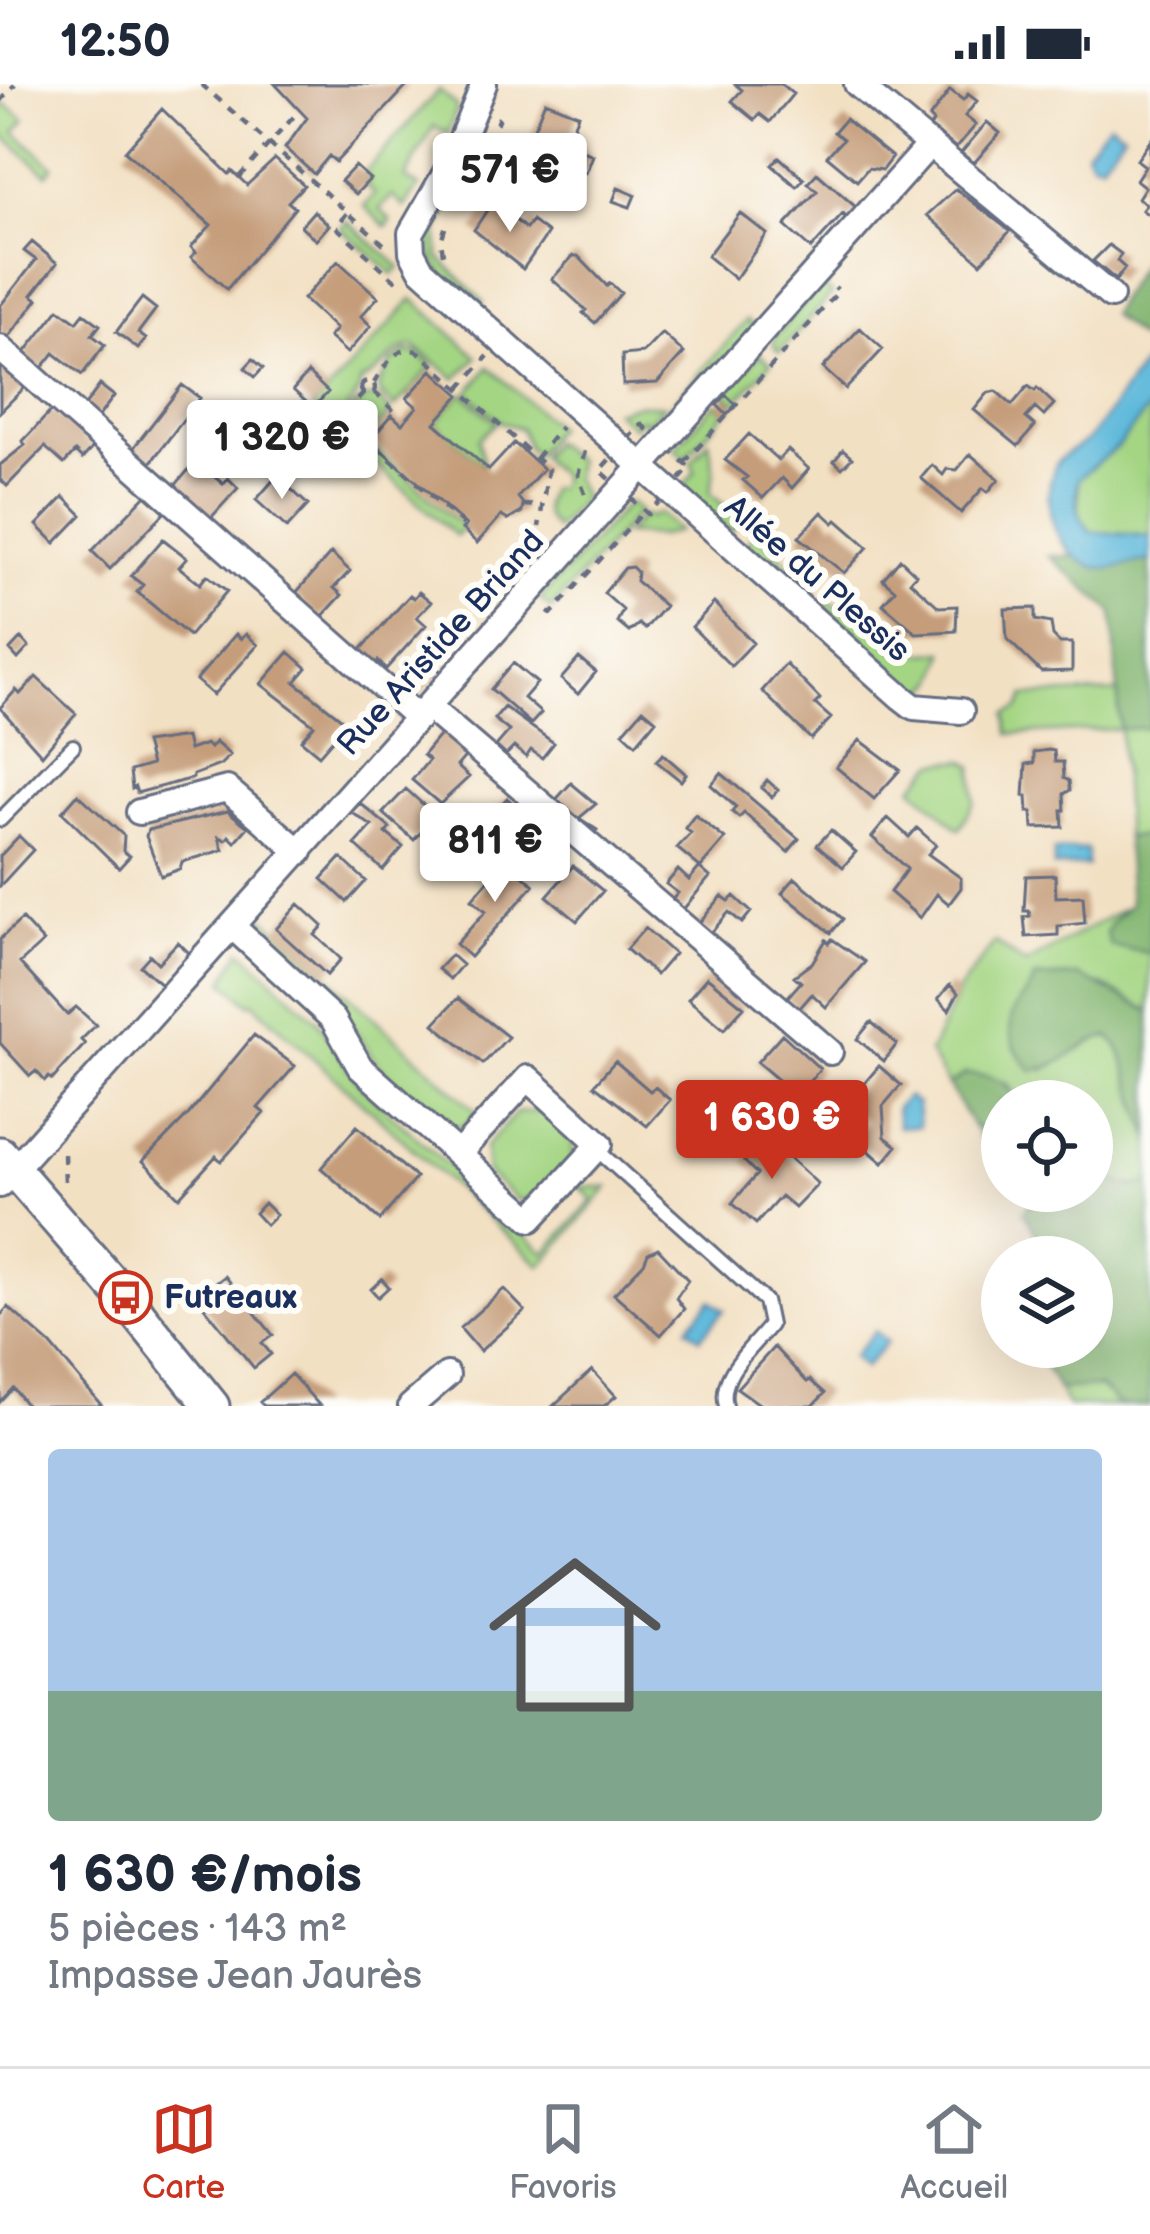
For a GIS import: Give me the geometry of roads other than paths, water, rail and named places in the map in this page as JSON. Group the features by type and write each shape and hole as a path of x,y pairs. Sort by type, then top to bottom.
{"street":[{"name":"Allée du Plessis","path":"484,84 452,162 411,233 410,245 421,269 901,698 914,707 961,711"},
{"path":"857,84 1111,296"},
{"name":"Rue Aristide Briand","path":"5,1169 233,927 930,144"},
{"path":"0,348 423,712 830,1052"},
{"path":"139,812 227,789 300,852"},
{"path":"233,927 333,1019 360,1067 531,1220 600,1144 528,1078 459,1154"},
{"path":"5,1169 212,1406"},
{"path":"412,1406 447,1375"}],"lane":[{"path":"0,820 73,746"},
{"path":"596,1149 765,1301 770,1324 727,1379 726,1406"}],"water":[{"path":"1109,122 1124,133 1101,163 1091,161 1086,151"},
{"path":"1150,356 1150,407 1118,446 1078,479 1077,494 1080,514 1091,532 1150,536 1150,561 1095,567 1081,561 1061,540 1050,511 1050,481 1058,462 1089,438"},
{"path":"1087,849 1087,866 1054,867 1054,851"},
{"path":"907,1096 917,1104 919,1126 898,1127 896,1108"},
{"path":"711,1300 724,1310 700,1338 687,1328"},
{"path":"875,1331 887,1342 864,1368 852,1357"}],"place":[{"name":"Futreaux","path":"125,1298"}]}
